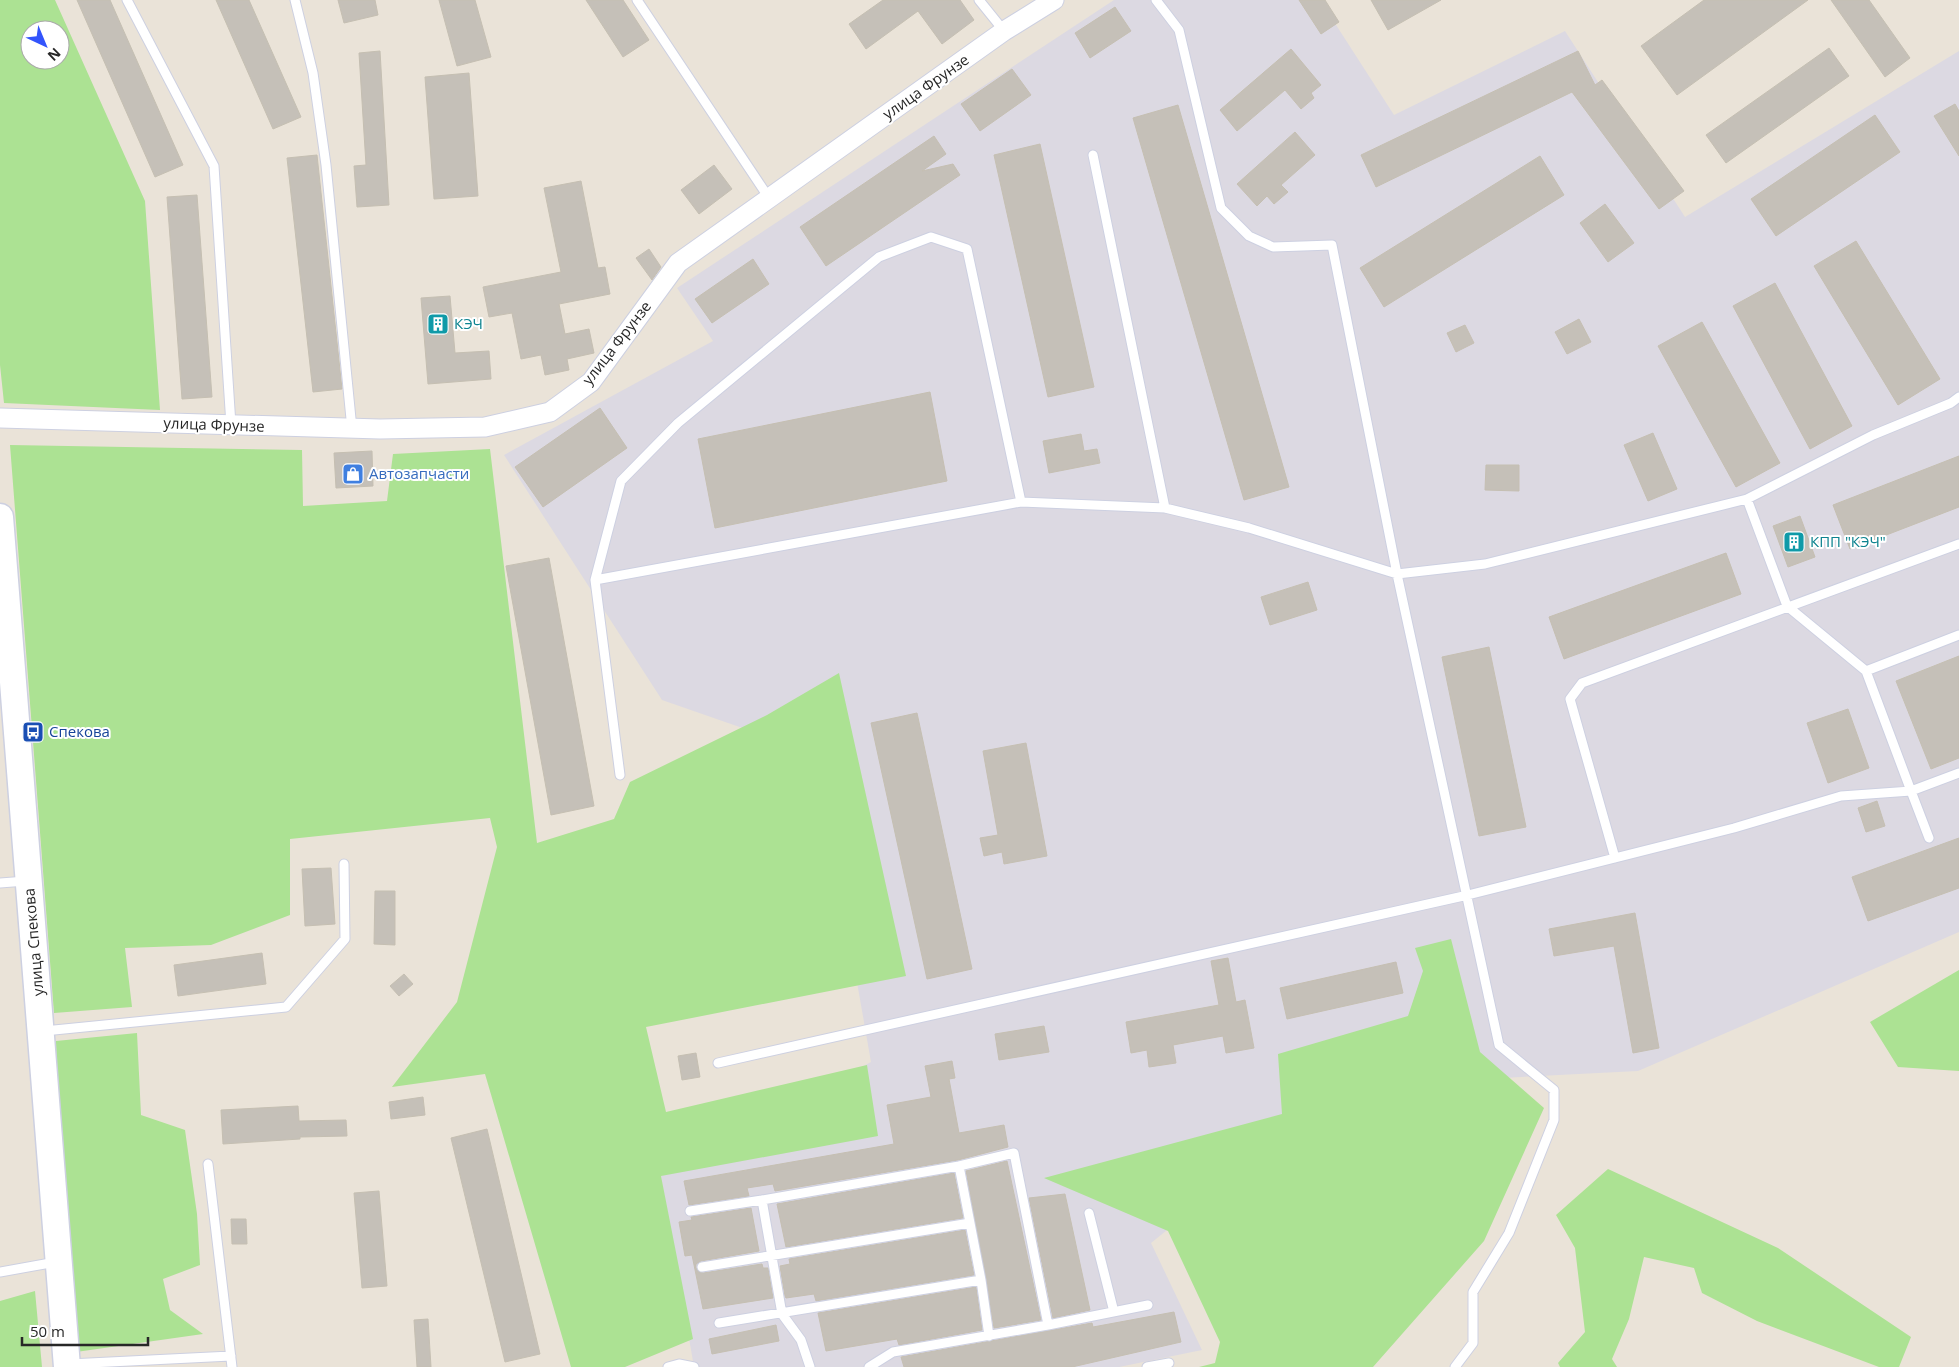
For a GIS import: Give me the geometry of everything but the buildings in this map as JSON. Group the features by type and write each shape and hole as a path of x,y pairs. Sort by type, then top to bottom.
{"main road":[{"name":"улица Спекова","path":"0,517 67,1366"}],"street":[{"name":"улица Фрунзе","path":"0,418 352,430 485,427 550,412 591,382 678,263 1004,31 1054,0"}],"lane":[{"path":"127,0 214,166 231,426"},
{"path":"295,0 313,73 326,165 352,430"},
{"path":"637,0 769,198"},
{"path":"979,0 1004,31"},
{"path":"1156,0 1179,30 1221,208 1249,236 1272,247 1332,245 1397,574 1499,1045 1554,1090 1554,1120 1510,1233 1472,1292 1473,1343 1455,1367"},
{"path":"1093,155 1165,508"},
{"path":"620,775 595,580 620,481 665,436 879,256 931,237 967,248 1021,502"},
{"path":"595,580 1021,502 1165,508 1250,528 1397,574 1485,564 1747,499 1873,435 1951,404 1959,397"},
{"path":"1747,499 1787,606 1866,671 1929,838"},
{"path":"1615,858 1570,699 1582,683 1959,544"},
{"path":"1866,671 1959,635"},
{"path":"718,1063 1468,895 1734,828 1841,796 1911,791 1959,773"},
{"path":"41,1031 286,1007 345,939 344,864"},
{"path":"0,883 29,881"},
{"path":"690,1211 959,1166 1014,1153 1048,1325"},
{"path":"208,1164 232,1367"},
{"path":"959,1166 981,1280 989,1336"},
{"path":"762,1200 782,1314 802,1340 810,1367"},
{"path":"1089,1213 1114,1312"},
{"path":"702,1267 773,1257 970,1222"},
{"path":"0,1272 59,1261"},
{"path":"720,1323 981,1280"},
{"path":"870,1367 894,1352 989,1336 1148,1305"},
{"path":"67,1366 231,1356"},
{"path":"1147,1367 1169,1363"},
{"path":"668,1367 679,1364 694,1367"}],"shaded area":[{"path":"1114,0 1320,0 1394,115 1565,31 1685,217 1959,51 1959,932 1638,1071 1346,1086 1151,1243 1202,1350 1119,1367 694,1367 661,1176 871,1062 817,754 662,700 504,455 713,341 677,288"}],"green space":[{"path":"0,0 55,0 64,20 20,20 20,70 70,70 70,34 145,201 160,410 4,403 0,365"},
{"path":"10,445 302,450 303,506 387,501 393,454 490,449 537,843 614,819 630,782 767,715 839,673 906,976 646,1027 666,1112 867,1065 878,1136 661,1176 693,1339 625,1367 571,1367 485,1074 392,1087 457,1002 497,847 490,818 290,839 290,915 211,945 125,948 132,1007 54,1013"},
{"path":"1451,939 1480,1052 1544,1108 1484,1241 1373,1367 1199,1367 1215,1363 1220,1342 1168,1231 1044,1178 1282,1114 1278,1054 1408,1016 1423,971 1415,948"},
{"path":"1959,970 1959,1071 1898,1067 1870,1022"},
{"path":"137,1033 141,1115 185,1130 197,1214 200,1265 163,1279 170,1310 203,1334 76,1352 57,1088 56,1041"},
{"path":"1608,1169 1778,1248 1911,1337 1899,1367 1879,1367 1757,1321 1702,1293 1694,1268 1644,1257 1629,1319 1612,1359 1617,1367 1560,1367 1558,1363 1585,1332 1575,1248 1556,1215"},
{"path":"35,1291 42,1367 0,1367 0,1301"}],"place":[{"name":"КЭЧ","path":"438,324"},
{"name":"Автозапчасти","path":"353,474"},
{"name":"КПП \"КЭЧ\"","path":"1794,542"},
{"name":"Спекова","path":"33,732"}]}
